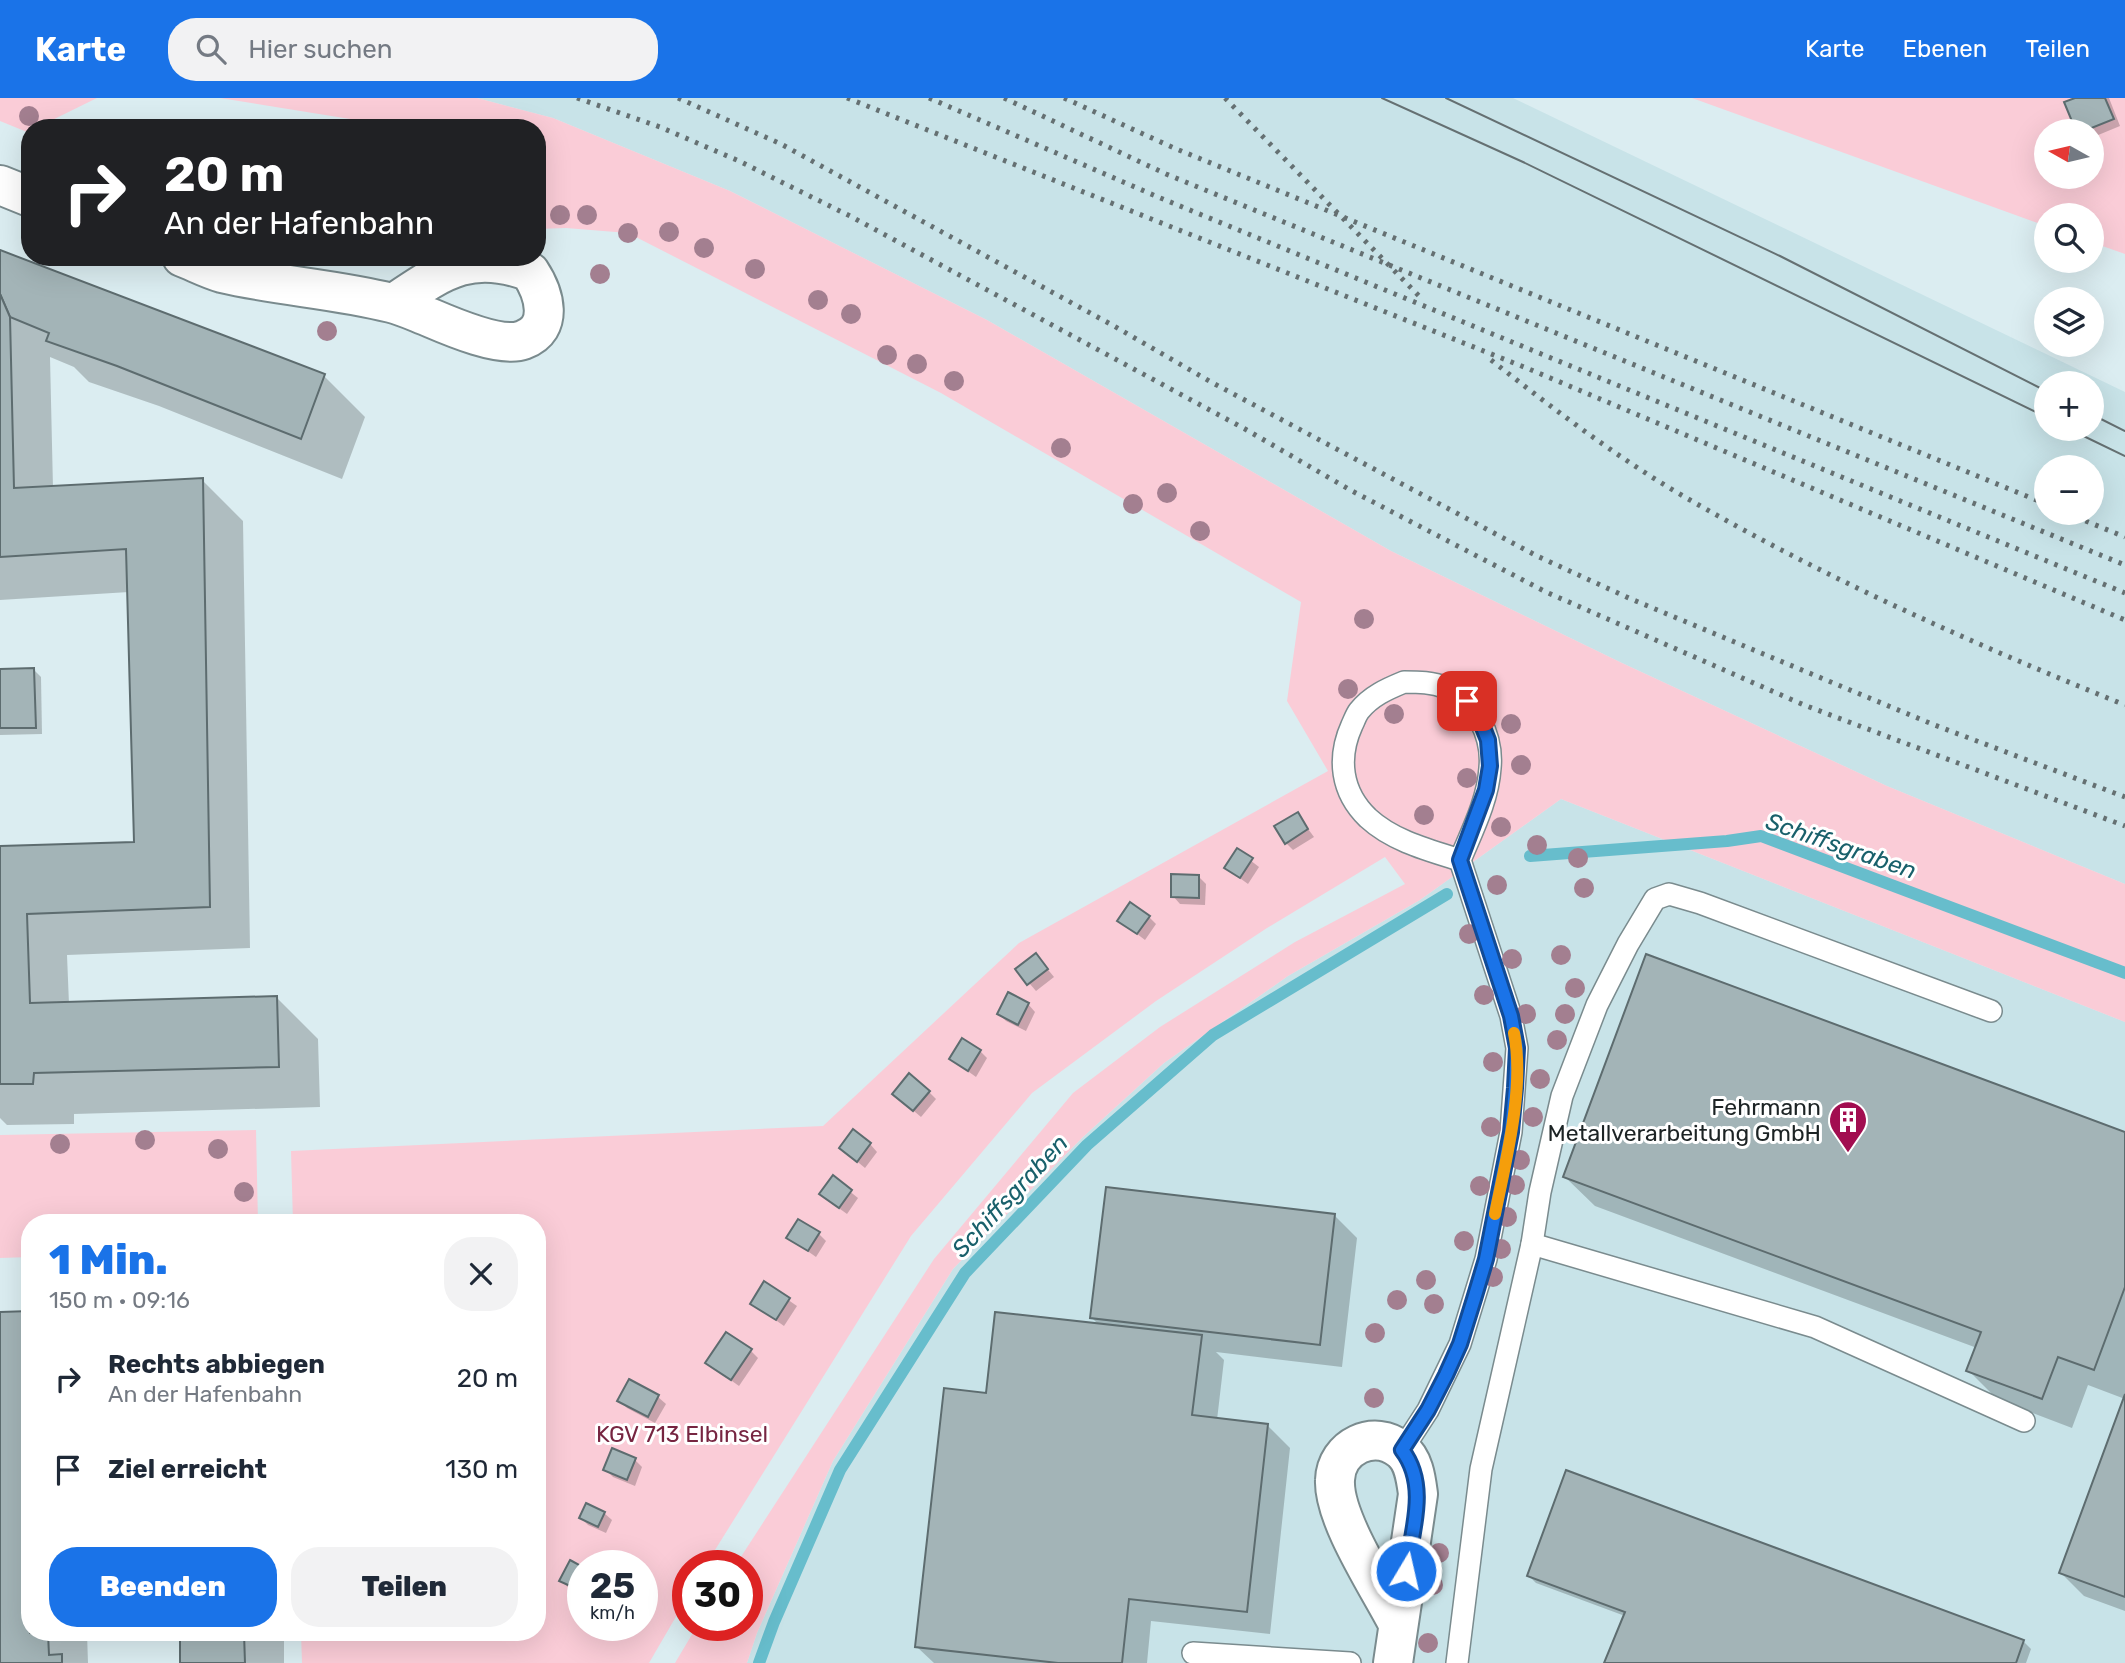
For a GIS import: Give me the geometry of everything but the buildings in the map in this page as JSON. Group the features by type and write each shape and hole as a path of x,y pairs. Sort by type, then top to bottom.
{"street":[{"path":"0,185 21,193"},
{"path":"205,266 220,272 394,303"},
{"path":"1393,1663 1418,1494 1416,1476 1410,1460 1402,1450 1377,1441 1361,1442 1349,1448 1339,1460 1335,1480 1338,1501 1348,1528 1398,1622"}],"lane":[{"path":"1402,1450 1428,1410 1460,1344 1486,1259 1511,1132 1517,1048 1511,1016 1460,860 1486,790 1490,766 1488,740 1480,720 1467,701 1447,688 1426,682 1404,682 1382,691 1359,712 1347,736 1342,760 1345,785 1354,804 1370,820 1395,837 1460,860"},
{"path":"1457,1663 1481,1469 1562,1096 1597,1005 1655,899 1669,894 1700,903 1991,1011"},
{"path":"1532,1244 1815,1327 2024,1421"},
{"path":"1193,1653 1350,1663"}],"shaded area":[{"path":"477,98 1513,98 2034,348 2034,357 2052,357 2081,371 2034,371 2034,441 2104,441 2104,382 2125,392 2125,884 1887,786 1622,663 1391,551 987,320 730,191 553,118"},
{"path":"1561,799 2125,1022 2125,1663 747,1663 754,1641 763,1641 763,1619 833,1461 953,1269 1083,1137 1164,1063 1288,976 1420,900"}],"green space":[{"path":"0,98 97,98 54,119 21,119 21,130 0,121"},
{"name":"KGV 713 Elbinsel","path":"220,98 477,98 553,118 730,191 987,320 1391,551 1622,663 1887,786 2125,884 2125,1022 1561,799 1420,900 1288,976 1164,1063 1083,1137 953,1269 833,1461 763,1619 763,1550 745,1550 934,1259 1073,1093 1160,1027 1295,942 1405,884 1385,857 1267,928 1156,1001 1032,1093 911,1236 715,1550 672,1550 672,1623 649,1663 302,1663 301,1641 546,1641 546,1214 293,1214 291,1151 823,1126 1019,943 1328,771 1287,701 1301,602 941,393 628,233 546,229 546,119 350,119"},
{"path":"1692,98 2125,98 2125,254 2104,247 2104,203 2034,203 2034,222"},
{"path":"256,1130 258,1214 21,1214 21,1257 0,1258 0,1135"},
{"path":"688,1641 754,1641 747,1663 675,1663"}],"waterway":[{"name":"Schiffsgraben","path":"1530,856 1761,836 2125,973"},
{"name":"Schiffsgraben","path":"759,1663 840,1470 965,1273 1087,1145 1213,1035 1447,894"}],"tram line":[{"path":"1382,98 1523,162 2034,411"},
{"path":"1446,98 1780,256 2034,385"},
{"path":"2104,420 2125,431"},
{"path":"2094,441 2125,456"}],"railway":[{"path":"577,98 660,127 739,161 850,216 1245,429 1352,491 1546,592 1804,705 2125,826"},
{"path":"678,98 781,144 1211,382 1537,556 1631,599 1932,724 2125,797"},
{"path":"847,98 1529,369 2125,620"},
{"path":"929,98 1158,197 2125,593"},
{"path":"1004,98 1166,174 2125,565"},
{"path":"1064,98 1174,148 2034,499"},
{"path":"1225,98 1423,300"},
{"path":"1491,360 1613,451 1664,485 1742,529 1904,610 2125,705"},
{"path":"2096,525 2125,537"}],"slow traffic":[{"path":"1495,1214 1511,1132 1517,1048 1514,1033"}],"place":[{"name":"Fehrmann Metallverarbeitung GmbH","path":"1848,1154"}],"route":[{"path":"1406,1571 1418,1494 1416,1476 1410,1460 1402,1450 1428,1410 1460,1344 1486,1259 1511,1132 1515,1088 1517,1048 1511,1016 1460,860 1486,790 1490,766 1488,740 1480,720 1467,701"}]}
